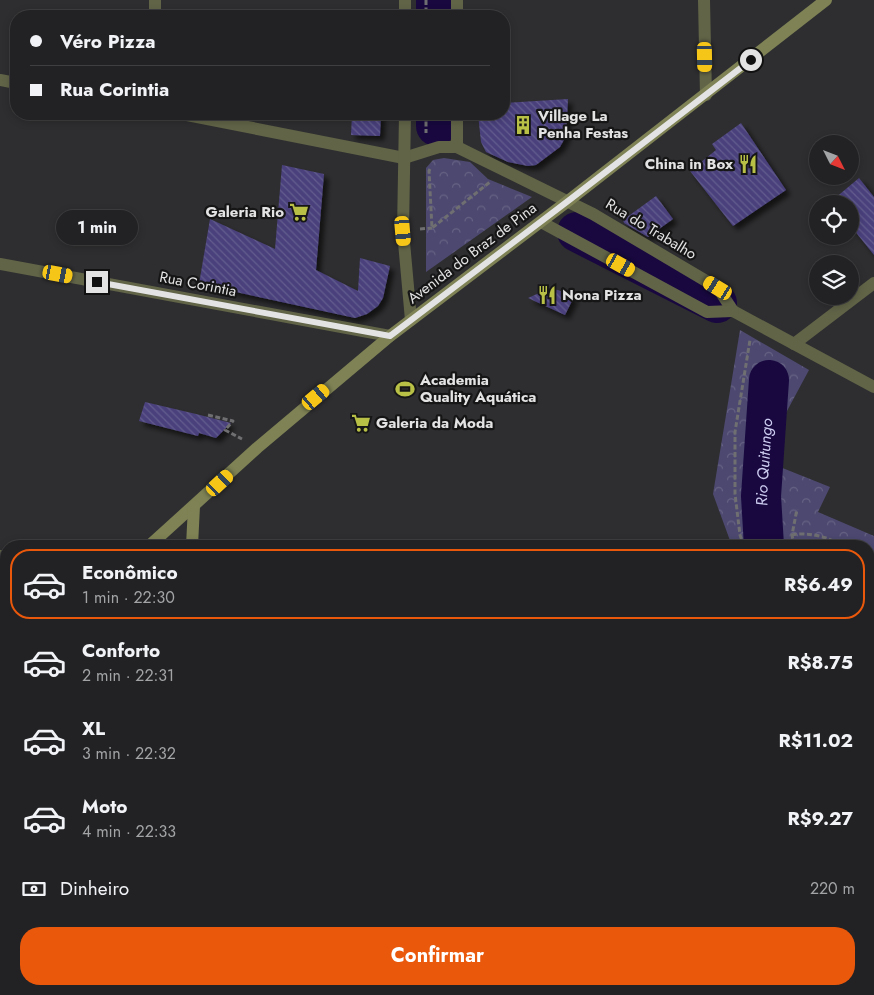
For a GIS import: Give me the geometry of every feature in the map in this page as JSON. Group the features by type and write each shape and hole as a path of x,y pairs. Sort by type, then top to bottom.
{"main road":[{"name":"Avenida do Braz de Pina","path":"156,540 258,448 390,336 706,95 826,0"},
{"path":"192,540 194,506"}],"street":[{"path":"704,0 706,95"},
{"path":"212,120 404,158 439,147 457,147 457,120"},
{"path":"405,120 403,231 411,320"},
{"name":"Rua do Trabalho","path":"457,147 593,214 718,288 733,311 874,387"},
{"path":"541,222 708,312 733,311"},
{"name":"Rua Corintia","path":"0,264 390,336"},
{"path":"794,344 874,283"}],"path":[{"path":"426,120 426,134"},
{"path":"432,166 429,171 432,228 489,183 482,177"},
{"path":"742,540 735,494 735,432 752,322"},
{"path":"208,415 233,421 225,430"},
{"path":"793,540 792,535 797,509"},
{"path":"792,535 801,533 832,540"}],"green space":[{"path":"444,158 470,162 488,179 532,197 426,272 426,168 433,160"},
{"path":"740,330 809,370 773,437 770,463 830,487 818,512 874,536 874,540 730,540 713,494"}],"building":[{"name":"Village La Penha Festas","path":"568,99 566,136 560,147 536,165 528,166 508,162 486,152 481,142 479,120 510,120 510,103"},
{"path":"352,120 381,120 380,136 351,135"},
{"path":"741,123 786,190 733,226 690,171 716,150 712,144"},
{"path":"282,165 324,174 316,270 358,291 360,258 390,266 383,298 378,306 367,314 355,318 199,284 210,219 275,249"},
{"path":"859,178 874,197 874,255 859,236 859,195 839,195 851,185 859,185"},
{"path":"656,196 673,219 648,237 624,223 623,220"},
{"path":"548,289 558,290 574,297 565,315 528,298"},
{"path":"145,402 231,423 216,438 199,433 198,436 139,421"}],"waterway":[{"name":"Rio Quitungo","path":"436,0 436,10"},
{"name":"Rio Quitungo","path":"436,120 436,126"},
{"name":"Rio Quitungo","path":"577,232 717,303"},
{"name":"Rio Quitungo","path":"764,540 761,496 769,380"}],"place":[{"name":"Village La Penha Festas","path":"523,125"},
{"name":"China in Box","path":"748,164"},
{"name":"Galeria Rio","path":"299,212"},
{"name":"Nona Pizza","path":"547,295"},
{"name":"Academia Quality Aquática","path":"405,389"},
{"name":"Galeria da Moda","path":"361,423"}],"route":[{"path":"97,282 390,336 751,60"}]}
